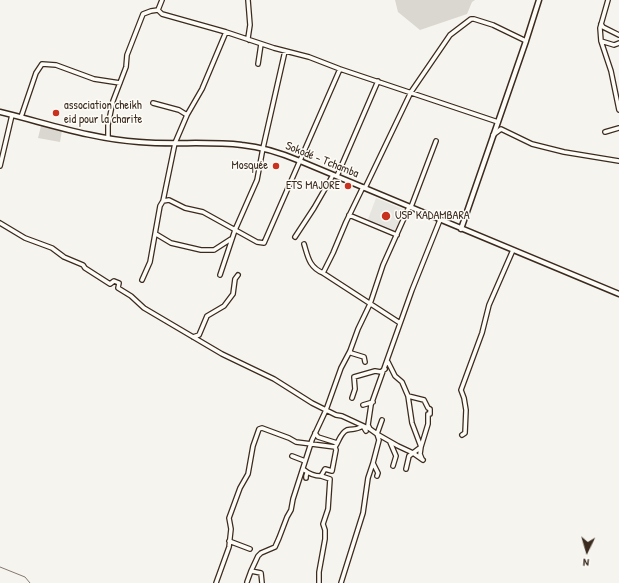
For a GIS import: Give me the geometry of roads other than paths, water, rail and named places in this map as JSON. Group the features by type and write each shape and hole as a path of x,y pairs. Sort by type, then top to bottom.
{"main road":[{"path":"461,229 539,0"},
{"name":"Sokodé - Tchamba","path":"0,112 108,138 140,142 230,144 263,148 283,154 619,294"}],"street":[{"path":"158,10 162,0"},
{"path":"248,0 250,25 248,38 250,40"},
{"path":"608,0 601,24 601,41 619,110"},
{"path":"158,10 162,14 309,57 340,69 498,122"},
{"path":"108,138 108,125 113,101 126,67 127,56 143,14 158,10"},
{"path":"323,273 349,215 364,188 411,92 450,35 471,19 493,25 526,41"},
{"path":"601,24 603,27 619,35"},
{"path":"142,280 150,262 160,206 163,201 175,143 187,115 202,89 226,32"},
{"path":"601,41 614,45 619,43"},
{"path":"258,64 261,44"},
{"path":"220,275 231,239 257,180 285,51"},
{"path":"21,117 36,73 42,64 56,65 94,79 120,83"},
{"path":"163,201 169,200 185,208 203,212 258,242 264,243 340,69"},
{"path":"295,237 335,176 378,81"},
{"path":"153,102 179,110 187,115"},
{"path":"0,166 12,115"},
{"path":"605,132 619,128"},
{"path":"493,135 501,129 532,144 564,152 619,161"},
{"path":"247,582 260,553 275,547 280,538 291,510 300,473 303,469 310,444 326,410 341,368 370,304 383,265 410,207 436,141"},
{"path":"349,215 397,235"},
{"path":"370,428 368,421 373,402 388,362 400,323 440,220"},
{"path":"0,223 25,238 52,248 64,257 82,264 110,284 114,281 119,283 118,288 131,296 144,308 193,337 237,362 274,379 312,403 336,415 342,416 370,428 390,442 413,453 423,460 420,454 428,424 428,414 430,414 430,409 424,400 408,396"},
{"path":"156,234 171,243 201,250 214,250 231,239"},
{"path":"304,244 309,261 313,267 400,323"},
{"path":"462,435 464,433 466,410 461,390 482,333 490,305 514,250"},
{"path":"193,337 200,335 207,316 224,306 233,294 235,279 238,275"},
{"path":"350,351 364,357 365,362"},
{"path":"388,362 395,376 402,382 408,396 412,423 421,447"},
{"path":"341,368 344,373"},
{"path":"352,398 355,389 354,377 374,371 381,372 385,369"},
{"path":"335,384 340,382"},
{"path":"363,405 373,402"},
{"path":"341,583 363,513 368,478 379,440 377,434 382,420"},
{"path":"363,426 363,429 366,431"},
{"path":"318,583 325,539 323,524 328,509 330,479 336,445 340,437 345,432 348,430 357,430 363,426"},
{"path":"216,583 229,547 231,529 229,518 240,488 248,474 253,446 259,430 262,428 296,442 336,445"},
{"path":"315,433 318,438 336,445"},
{"path":"390,442 396,456 393,466"},
{"path":"406,469 409,456 421,447"},
{"path":"292,456 305,461"},
{"path":"373,463 378,473 377,476"},
{"path":"303,469 307,473 330,479"},
{"path":"321,476 325,469 332,471"},
{"path":"306,478 307,473"},
{"path":"229,541 250,549"},
{"path":"251,571 261,573 261,583"}],"waterway":[{"path":"0,567 25,577 30,583"}],"place":[{"name":"association cheikh eid pour la charite","path":"56,113"},
{"name":"Mosquée","path":"276,166"},
{"name":"ETS MAJORE","path":"348,186"},
{"name":"USP KADAMBARA","path":"386,216"}]}
